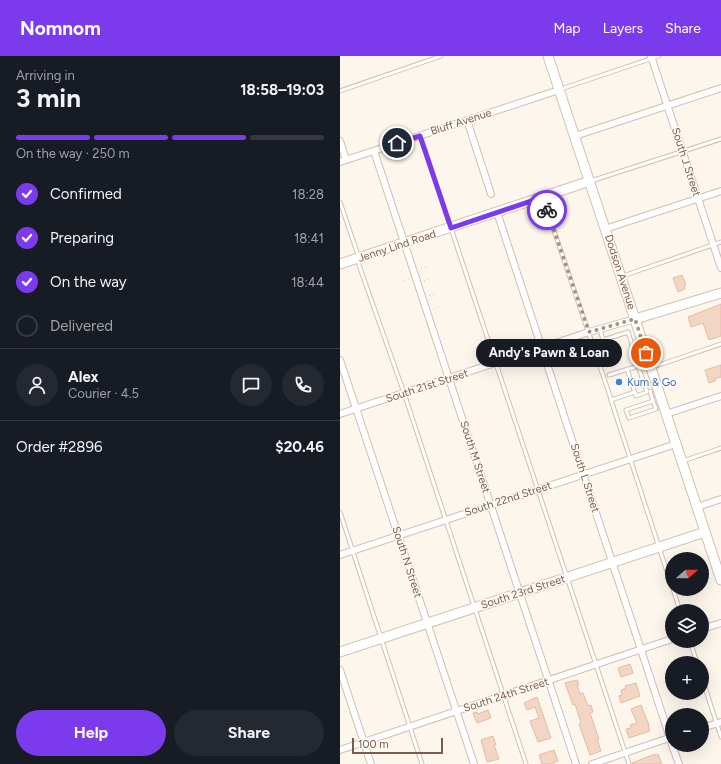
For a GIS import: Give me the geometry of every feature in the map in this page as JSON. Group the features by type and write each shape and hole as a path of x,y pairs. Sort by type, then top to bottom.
{"street":[{"name":"Dodson Avenue","path":"548,56 644,344 650,365 651,390 666,414 721,580"},
{"name":"South J Street","path":"651,57 721,268"},
{"path":"575,136 721,88"},
{"name":"Bluff Avenue","path":"343,161 559,90"},
{"path":"467,120 491,194"},
{"path":"340,141 343,161"},
{"name":"South M Street","path":"374,151 576,764"},
{"name":"Jenny Lind Road","path":"340,264 590,181"},
{"path":"605,229 721,191"},
{"name":"South L Street","path":"497,212 665,720"},
{"name":"South 21st Street","path":"340,414 589,332 721,293"},
{"name":"South N Street","path":"340,360 474,764"},
{"path":"666,414 721,396"},
{"name":"South 22nd Street","path":"340,555 676,444"},
{"path":"697,507 721,499"},
{"name":"South 23rd Street","path":"340,652 705,532"},
{"path":"709,627 721,623"},
{"name":"South 24th Street","path":"340,750 665,641"},
{"path":"340,670 371,764"},
{"path":"709,726 719,722"},
{"path":"592,764 625,753 665,743"},
{"name":"South L Street","path":"675,752 679,764"}],"lane":[{"path":"340,90 441,56"},
{"path":"559,90 651,57 659,56"},
{"path":"420,136 628,764"},
{"path":"590,181 721,139"},
{"path":"543,197 589,332 665,566"},
{"path":"340,202 359,258 359,265 404,393 526,764"},
{"path":"621,277 721,242"},
{"path":"600,329 608,358"},
{"path":"602,340 638,329"},
{"path":"628,332 633,348 644,344"},
{"path":"609,375 638,366 650,365 721,344"},
{"path":"638,366 651,390 653,401 659,405 656,410 629,418 626,410 653,401"},
{"path":"627,369 636,396 651,390"},
{"path":"611,400 635,392"},
{"path":"682,461 721,448"},
{"path":"340,512 422,764"},
{"path":"709,696 719,722 721,737"}],"path":[{"path":"421,268 426,267"}],"building":[{"path":"682,275 686,285 684,285 685,289 678,292 673,278"},
{"path":"721,304 721,336 709,340 703,323 691,327 688,317"},
{"path":"721,365 721,377 709,383 705,370"},
{"path":"630,664 633,673 621,677 618,668"},
{"path":"577,680 580,694 583,693 588,706 591,705 593,712 590,713 599,739 597,739 601,751 590,755 579,724 581,723 575,704 573,705 565,683"},
{"path":"636,683 640,696 621,703 619,696 622,695 621,690 626,688 625,686"},
{"path":"537,697 551,738 538,742 530,721 539,718 535,707 527,710 524,703"},
{"path":"641,705 650,731 629,738 626,729 631,728 630,725 637,723 631,709"},
{"path":"488,710 491,718 477,723 473,713 477,712 478,714"},
{"path":"493,736 496,745 494,745 499,759 487,762 481,740"},
{"path":"554,750 558,761 551,764 542,764 539,755"},
{"path":"655,754 655,756 658,754 662,764 632,764 632,763"}],"way so far":[{"path":"547,210 589,332 635,319 646,353"}],"place":[{"name":"Andy's Pawn & Loan","path":"646,353"},
{"name":"Kum & Go","path":"619,382"}],"route":[{"path":"397,143 420,136 451,228 543,197 547,210"}]}
